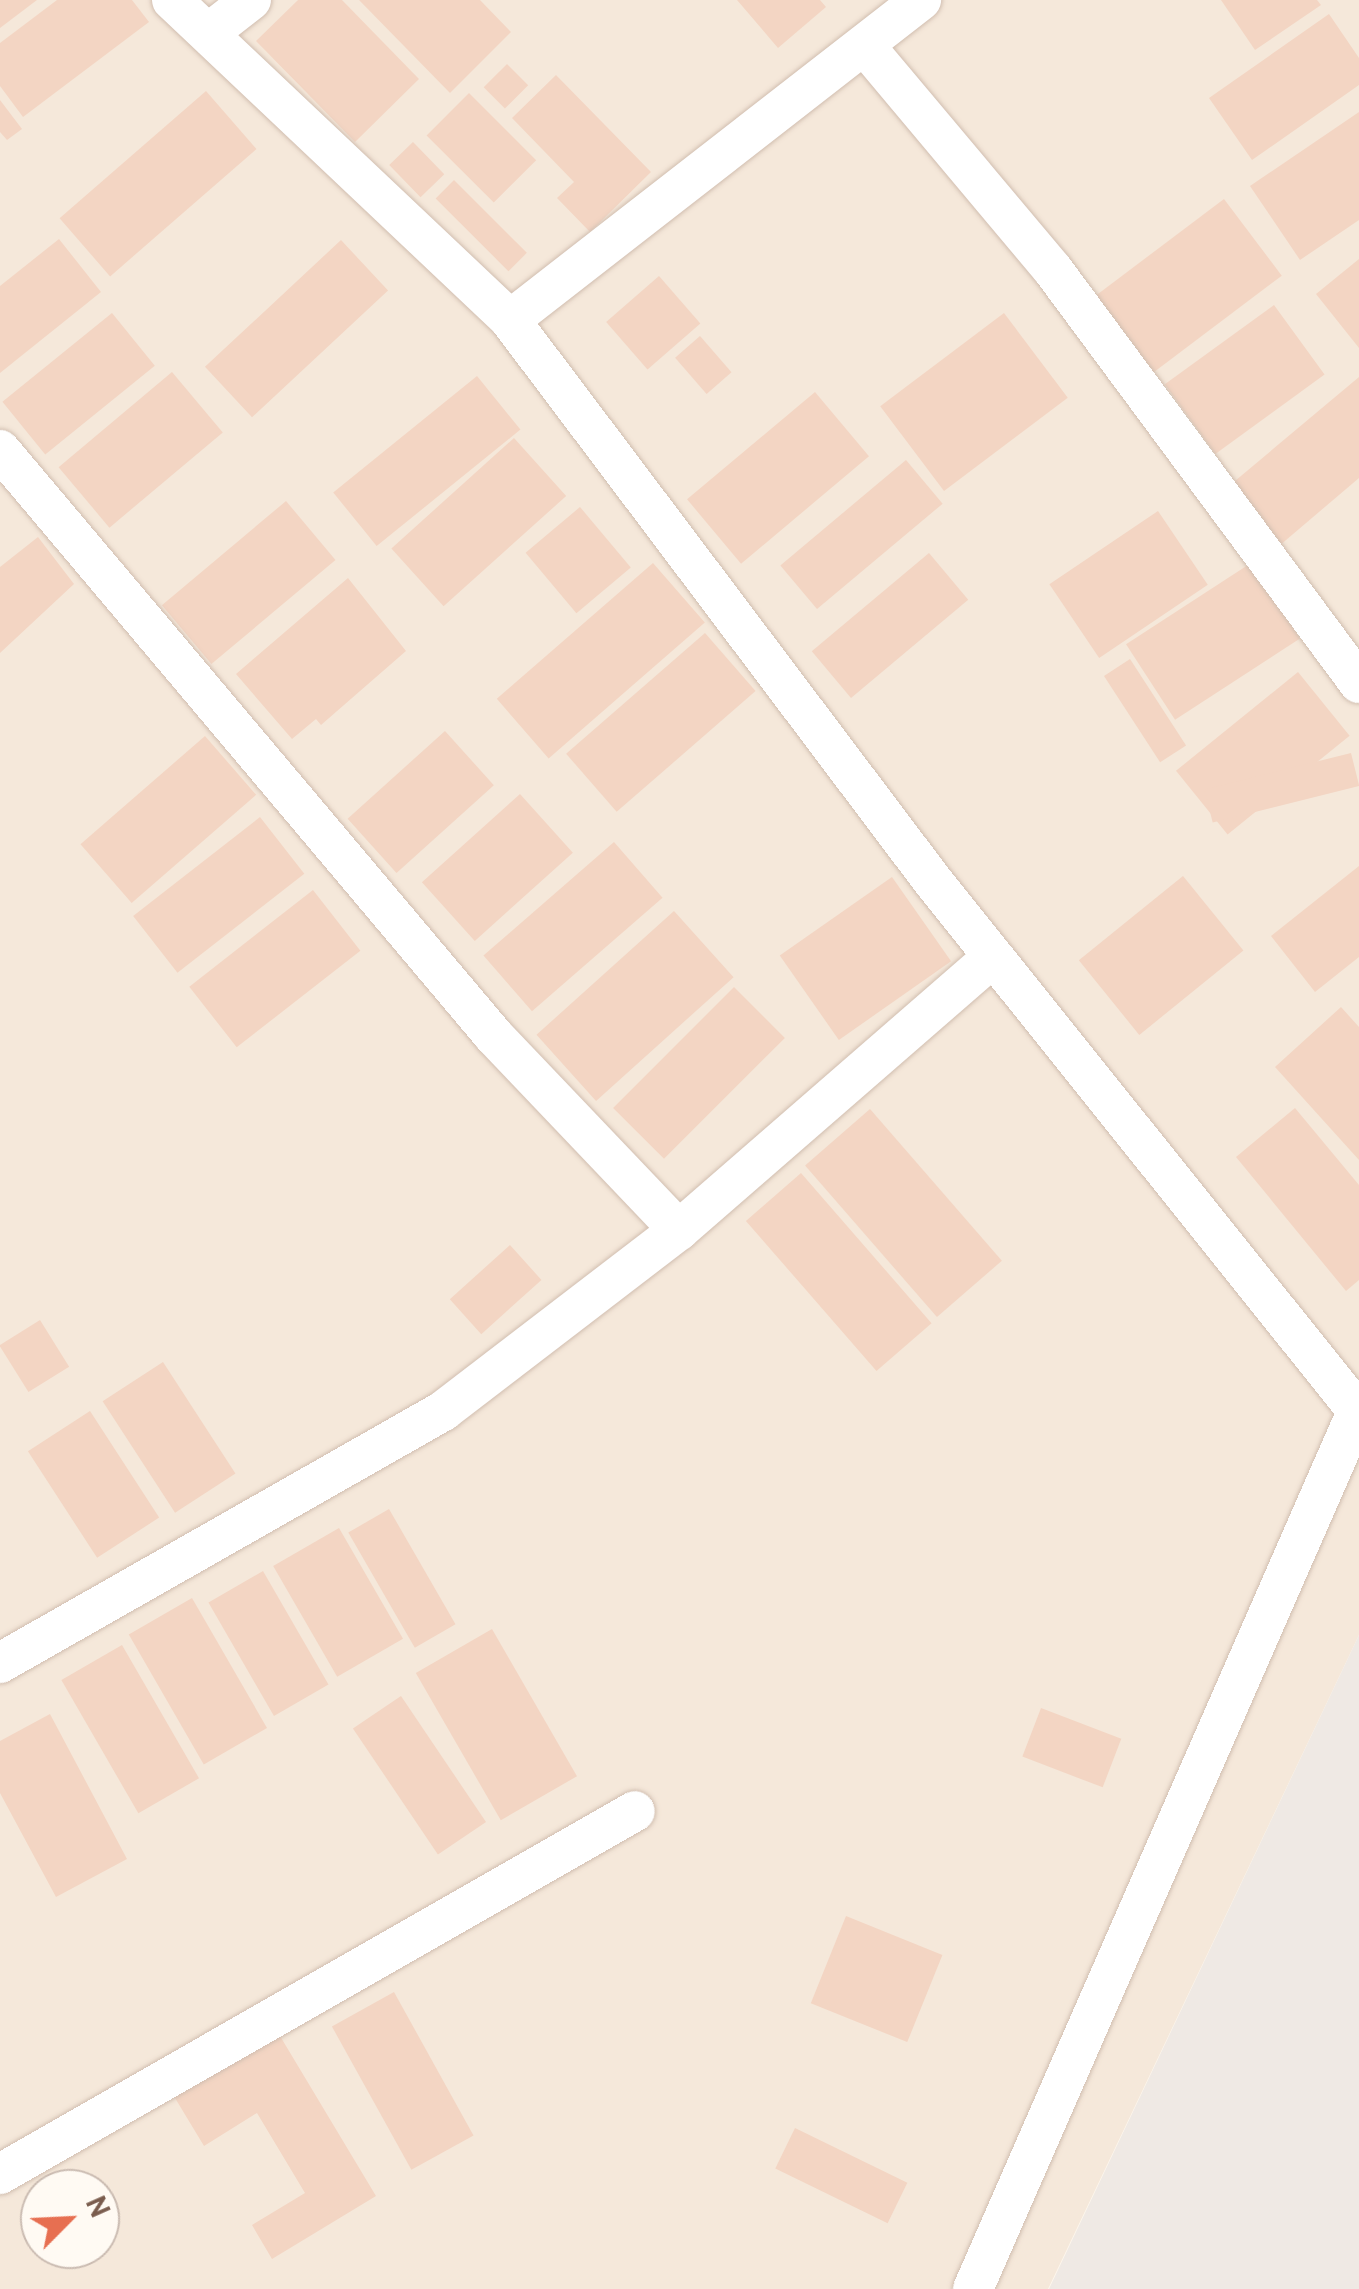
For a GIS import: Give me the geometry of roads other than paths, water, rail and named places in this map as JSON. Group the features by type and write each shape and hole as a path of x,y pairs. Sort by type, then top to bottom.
{"street":[{"path":"172,0 510,320 993,957 1358,1410 973,2289"},
{"path":"210,32 251,0"},
{"path":"510,320 921,0"},
{"path":"865,46 1053,270 1359,683"},
{"path":"0,450 494,1036 679,1230"},
{"path":"0,1662 443,1411 679,1230 993,957"},
{"path":"0,2174 635,1811"}]}
